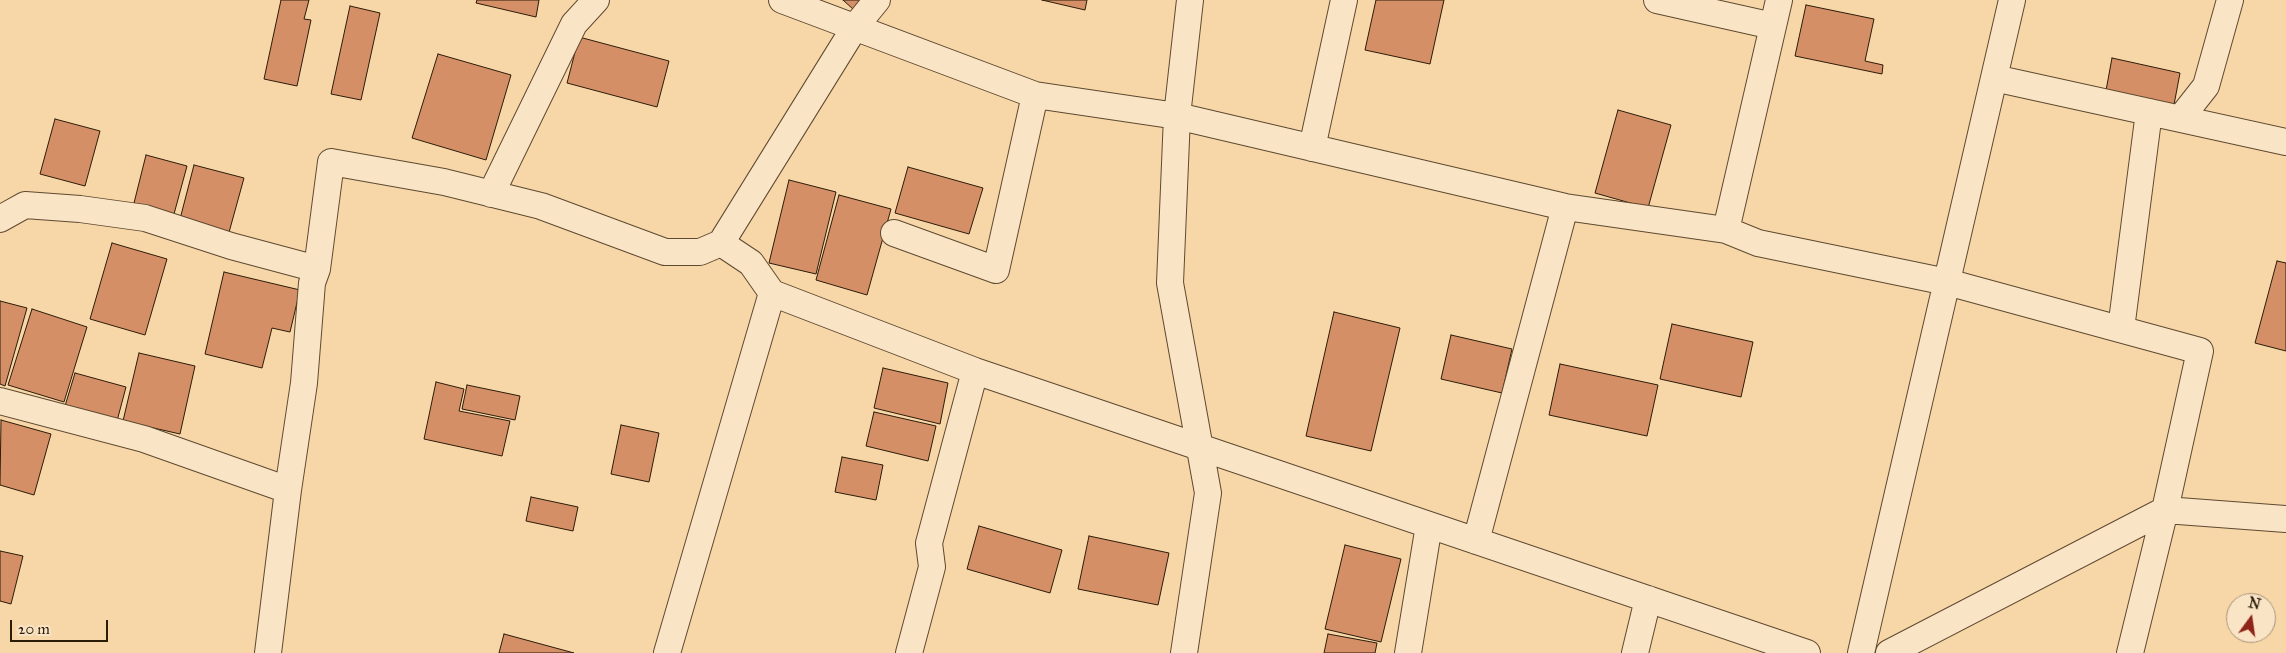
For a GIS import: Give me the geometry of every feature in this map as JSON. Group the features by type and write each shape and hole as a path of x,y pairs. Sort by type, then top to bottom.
{"street":[{"path":"491,194 574,24 596,0"},
{"path":"782,0 1035,95 1177,116 1565,207 1726,230 1758,243 1948,282 2200,351 2165,510 2130,653"},
{"path":"268,653 288,490 304,384 312,283 317,269 331,162 444,182 541,206 665,252 700,252 720,244 855,27 878,0"},
{"path":"1184,653 1208,494 1170,283 1177,116 1190,0"},
{"path":"1312,148 1344,0"},
{"path":"1658,0 1773,26"},
{"path":"1726,230 1779,0"},
{"path":"1861,653 2012,0"},
{"path":"2180,119 2206,86 2230,0"},
{"path":"1994,78 2286,142"},
{"path":"894,233 996,270 1035,95"},
{"path":"2121,330 2149,112"},
{"path":"0,219 25,206 80,209 144,218 232,246 317,269"},
{"path":"1476,541 1565,207"},
{"path":"720,244 751,263 772,293 975,371 1806,653"},
{"path":"667,653 772,293"},
{"path":"909,653 932,567 929,543 975,371"},
{"path":"0,401 144,440 288,490"},
{"path":"1889,653 2165,510 2286,519"},
{"path":"1408,653 1429,525"},
{"path":"1635,653 1648,599"}],"building":[{"path":"281,0 309,0 304,19 311,20 297,86 264,79"},
{"path":"477,0 539,0 536,17 476,3"},
{"path":"843,0 862,0 854,10"},
{"path":"1042,0 1087,0 1085,10"},
{"path":"1376,0 1444,0 1430,64 1365,50"},
{"path":"1806,5 1874,19 1865,61 1883,65 1882,74 1795,56"},
{"path":"350,6 380,13 361,100 331,94"},
{"path":"579,37 669,61 657,107 567,83"},
{"path":"438,54 511,75 486,160 412,138"},
{"path":"2112,58 2180,73 2173,110 2105,96"},
{"path":"1618,110 1671,125 1648,208 1595,193"},
{"path":"55,119 100,131 85,186 40,174"},
{"path":"146,155 187,166 174,214 134,203"},
{"path":"194,165 244,178 228,236 179,223"},
{"path":"908,167 983,188 969,234 895,213"},
{"path":"789,180 836,192 816,274 769,263"},
{"path":"839,195 891,209 867,295 816,280"},
{"path":"112,243 167,259 145,335 90,319"},
{"path":"2277,261 2286,263 2286,351 2255,343"},
{"path":"224,272 300,290 290,332 272,328 262,368 205,354"},
{"path":"0,301 27,308 5,386 0,384"},
{"path":"32,309 87,327 64,402 8,385"},
{"path":"1334,312 1400,328 1371,451 1306,436"},
{"path":"1672,324 1753,342 1741,397 1660,379"},
{"path":"1451,335 1512,349 1502,393 1441,379"},
{"path":"139,353 195,366 180,434 123,421"},
{"path":"1560,364 1658,385 1647,436 1549,415"},
{"path":"883,368 948,383 940,424 874,408"},
{"path":"75,373 126,387 117,421 65,406"},
{"path":"436,382 464,389 459,411 510,421 502,456 424,439"},
{"path":"467,385 520,396 515,420 462,409"},
{"path":"874,412 936,426 928,461 866,446"},
{"path":"1,420 51,434 34,495 0,485"},
{"path":"621,425 659,433 649,482 611,474"},
{"path":"842,457 883,465 876,500 835,492"},
{"path":"531,497 578,507 573,531 526,521"},
{"path":"979,526 1062,550 1050,593 967,569"},
{"path":"1089,536 1169,553 1158,605 1078,589"},
{"path":"1345,545 1401,559 1381,642 1325,629"},
{"path":"0,551 23,556 11,604 0,601"},
{"path":"504,634 574,653 499,653"},
{"path":"1328,634 1377,643 1375,653 1324,653"}]}
